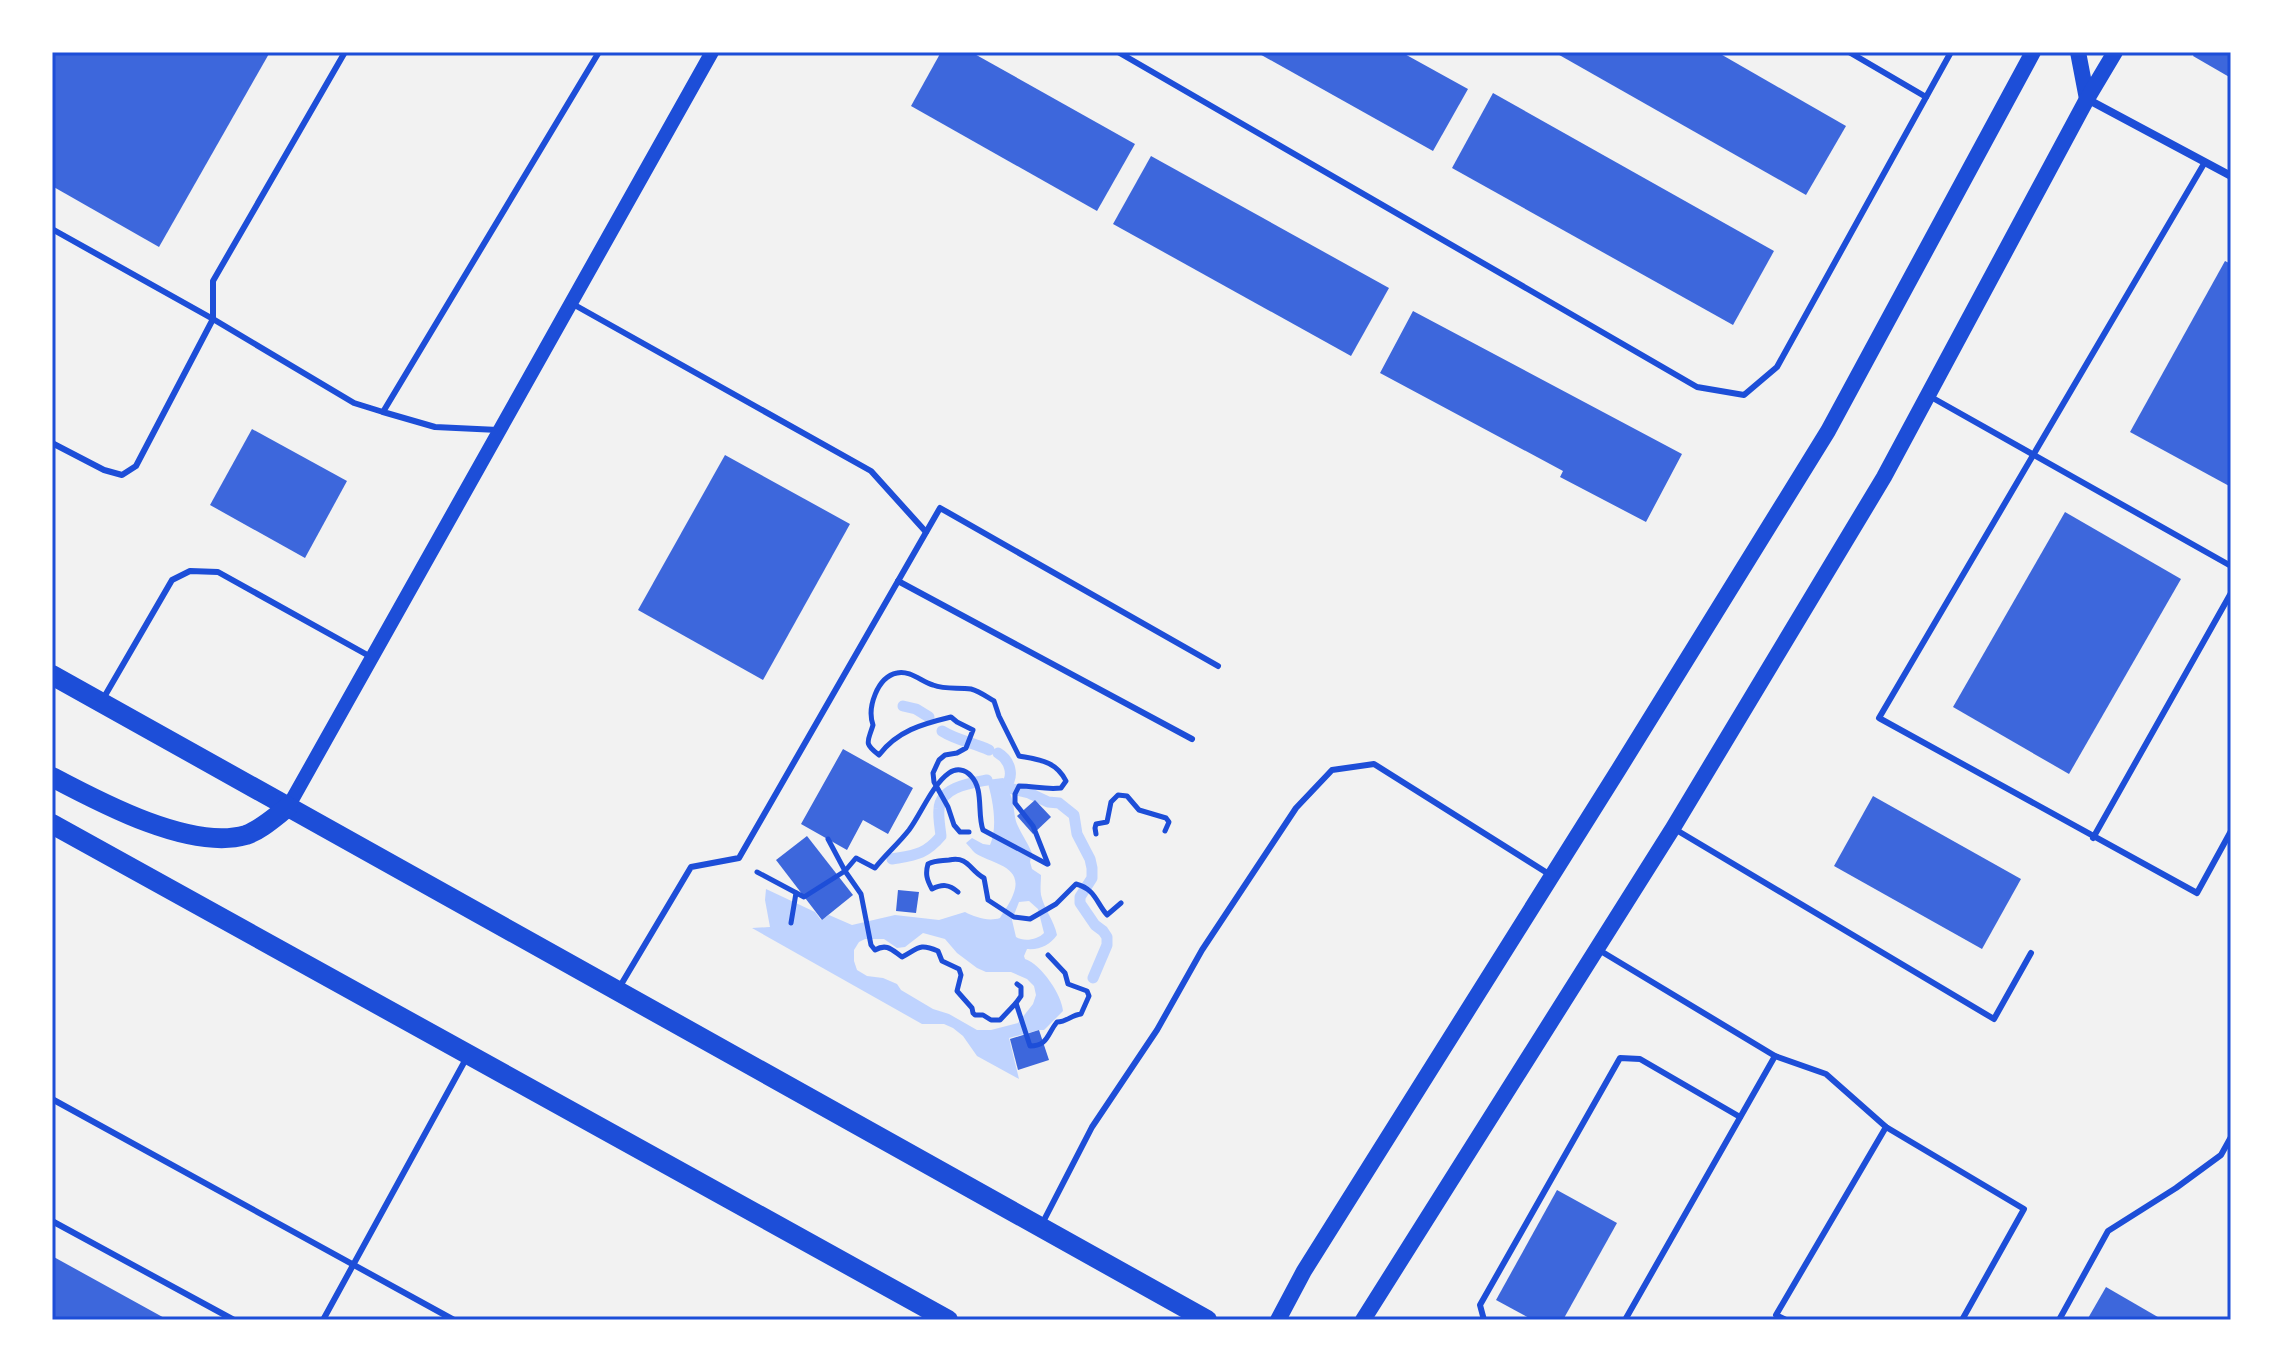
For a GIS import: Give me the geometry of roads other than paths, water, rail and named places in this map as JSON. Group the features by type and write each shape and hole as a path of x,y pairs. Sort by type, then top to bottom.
{"main road":[{"path":"1278,1320 1304,1271 1828,431 2033,52"},
{"path":"2078,52 2087,99"},
{"path":"1363,1320 1673,828 1884,477 2115,52"},
{"path":"52,675 1207,1320"},
{"path":"52,777 161,828 222,839 249,834 288,807"},
{"path":"52,824 948,1320"}],"street":[{"path":"288,807 712,52"},
{"path":"2087,99 2231,176"}],"lane":[{"path":"52,443 122,475 136,466 213,319 213,281 345,52"},
{"path":"383,412 599,52"},
{"path":"1118,52 1697,387 1744,395 1777,367 1951,52"},
{"path":"1849,52 1926,97"},
{"path":"2205,162 1879,718 2197,893 2231,831"},
{"path":"52,229 354,403 435,427 500,430"},
{"path":"571,303 871,471 926,532"},
{"path":"1928,395 2231,566"},
{"path":"617,991 691,867 739,858 940,508 1218,666"},
{"path":"101,703 172,580 190,571 218,572 372,658"},
{"path":"898,581 1192,739"},
{"path":"2093,838 2231,593"},
{"path":"1041,1228 1092,1127 1157,1030 1202,950 1296,808 1332,770 1374,764 1553,876"},
{"path":"1673,828 1994,1019 2031,953"},
{"path":"1596,948 1775,1056 1826,1074 1886,1127 2024,1209 1962,1320"},
{"path":"323,1320 469,1054"},
{"path":"1625,1320 1775,1056"},
{"path":"1484,1320 1480,1305 1620,1058 1640,1059 1740,1117"},
{"path":"52,1099 454,1320"},
{"path":"1786,1320 1776,1315 1886,1127"},
{"path":"2059,1320 2108,1231 2221,1155 2231,1137"},
{"path":"52,1221 234,1320"}],"water":[{"path":"987,780 1006,780 1005,787 1012,800 1017,824 1032,853 1032,869 1041,875 1041,895 1057,935 1044,946 1027,949 1024,956 1050,981 1063,1011 1044,1030 1009,1038 1019,1079 977,1056 953,1028 944,1024 922,1024 752,928 770,927 766,889 815,912 821,920 829,915 852,925 895,915 939,920 965,912 986,919 1000,918 1013,895 1015,878 1005,867 975,853 966,843 972,838 990,845 994,813","holes":["1029,901 1038,909 1044,933 1034,939 1023,939 1016,937 1012,920 1019,902","923,933 945,939 957,953 986,972 1011,972 1027,979 1034,986 1036,995 1033,1004 1018,1023 977,1030 933,1009 901,990 897,984 857,970 854,950 859,942 884,939 897,948 905,947"]}],"waterway":[{"path":"903,706 929,717"},
{"path":"942,731 989,750"},
{"path":"998,753 1010,768 1010,778 1005,787 1059,803 1074,815 1077,834 1092,868 1092,878 1080,897 1080,903 1107,937 1107,945 1093,978"},
{"path":"892,859 919,853 941,836 939,809 950,791 987,780"}]}
